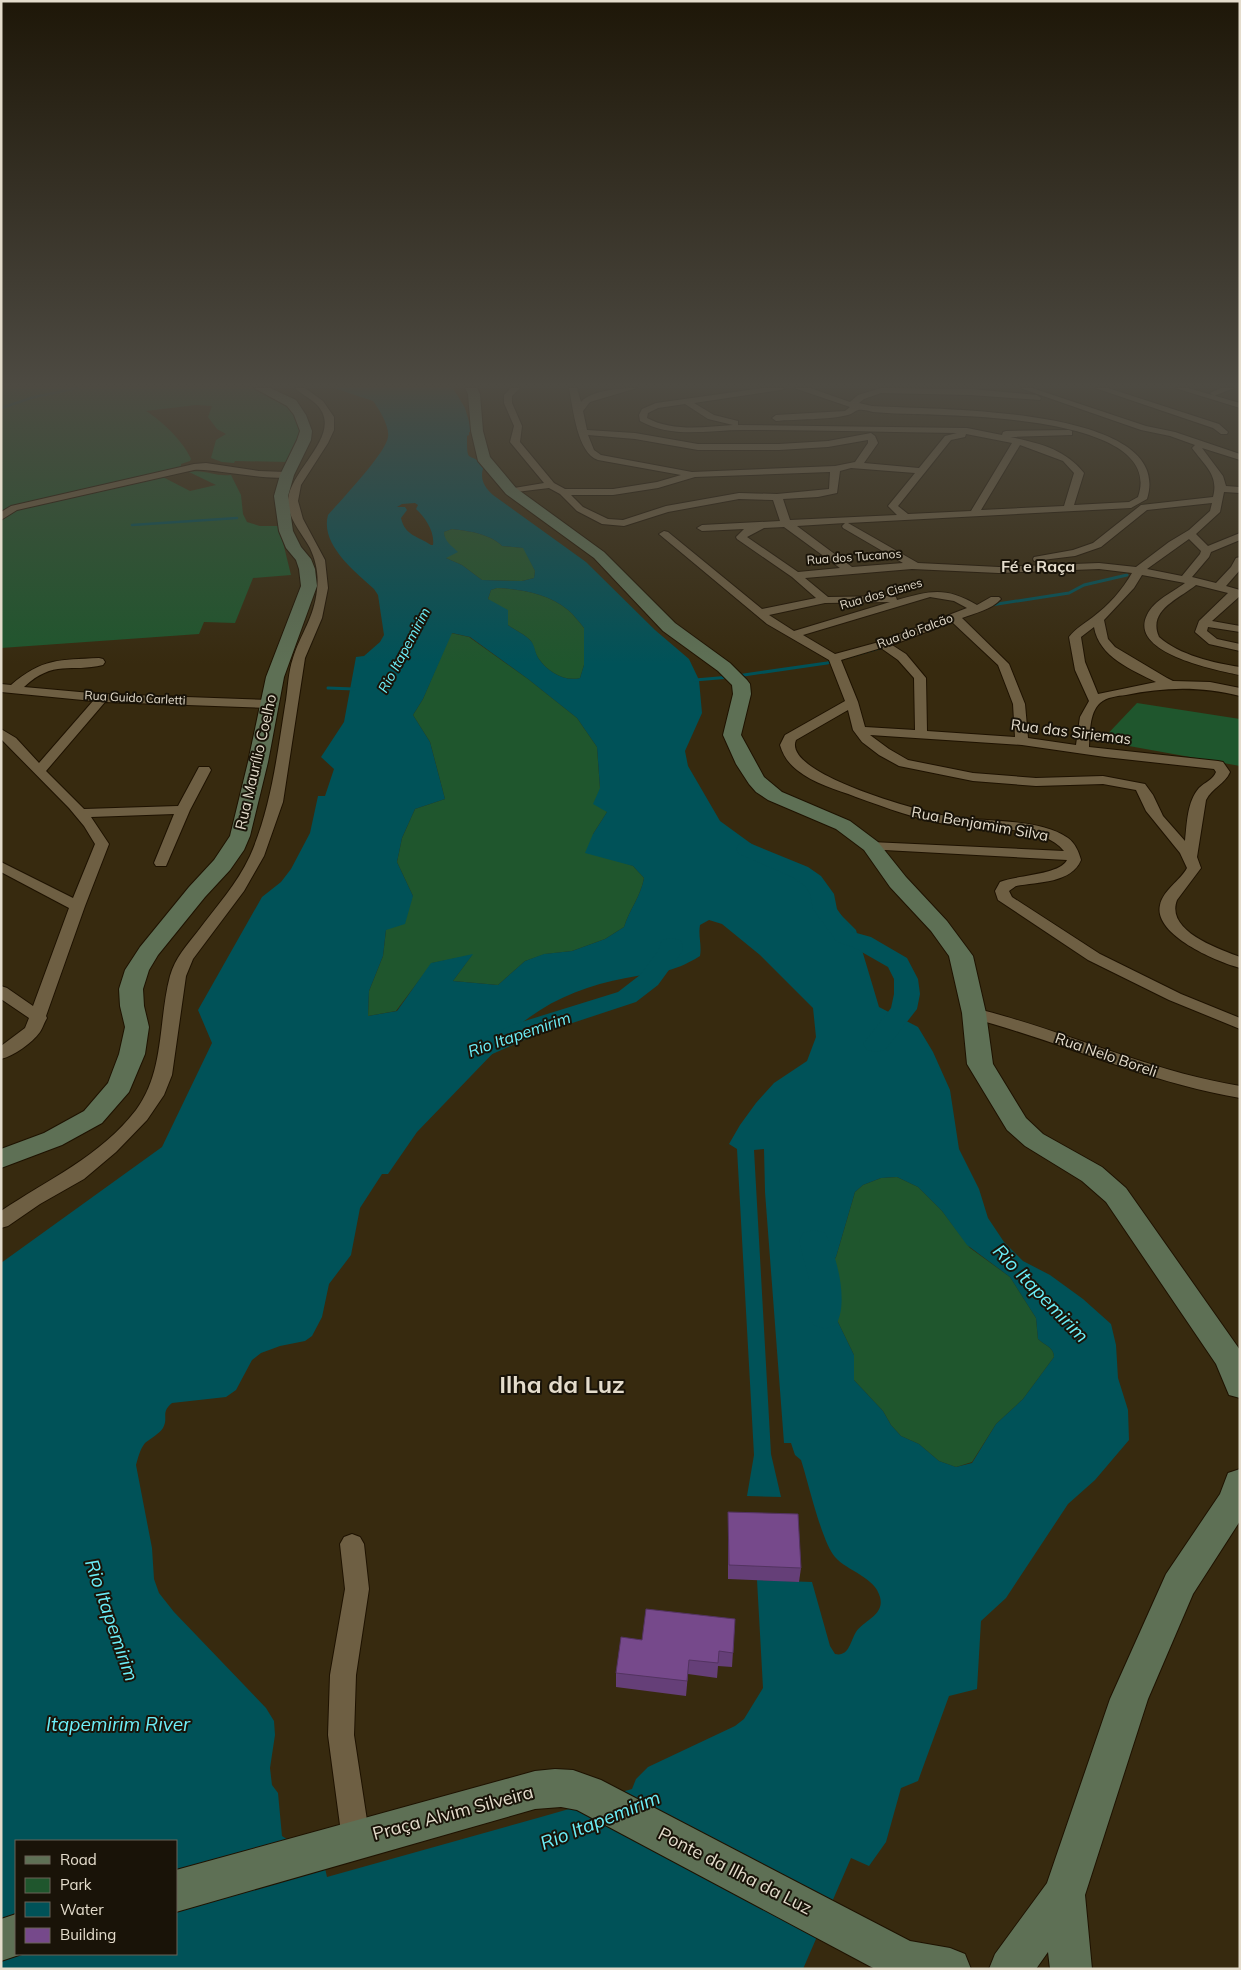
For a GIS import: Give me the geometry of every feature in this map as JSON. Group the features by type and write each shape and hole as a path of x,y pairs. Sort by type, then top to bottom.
{"street":[{"path":"1,517 14,508 137,480"},
{"name":"Rua Maurílio Coelho","path":"1,1159 53,1139 93,1117 120,1086 132,1054 137,1027 132,1006 131,989 137,970 148,952 233,850 240,836 255,776 269,704 290,658 309,586 307,569 303,559 294,548 286,532 281,496 286,480"},
{"path":"1,1221 33,1199 77,1174 109,1148 141,1116 155,1095 163,1075 178,976 186,958 239,888 257,856 276,802 281,776 290,658 307,642 321,606 322,570 315,548 301,528 293,502 296,490 302,480"},
{"path":"502,480 512,491 599,555 669,627 724,666 740,684 743,688 732,735 746,764 763,788 775,796 843,825 871,846 898,882 939,926 961,956 974,1013 980,1064 1016,1124 1034,1140 1092,1174 1116,1195 1230,1360 1240,1386"},
{"path":"547,480 551,485 563,492 580,509 593,517 606,522 624,523 666,509 720,499 740,496 777,497 834,491 835,480"},
{"path":"563,492 613,492 658,485 675,480"},
{"path":"907,518 893,506 914,480"},
{"path":"974,514 994,480"},
{"path":"1068,508 1077,480"},
{"path":"702,528 1132,505 1142,499 1146,484 1144,480"},
{"path":"1095,701 1082,676 1075,654 1075,637 1081,630 1098,619 1130,586 1140,570 1173,544 1190,534 1215,512 1218,480"},
{"path":"512,491 551,485"},
{"path":"847,526 915,566 1011,562 1050,558 1075,553 1097,545 1144,507 1240,490"},
{"path":"777,497 786,523 849,570"},
{"path":"769,524 748,531 741,537 796,575 825,600"},
{"path":"664,534 760,613 792,635 834,658 852,702 859,730 867,740 904,763 973,777 1036,782 1103,780 1140,787 1144,790 1153,811 1191,856 1194,868 1190,878 1175,892 1167,907 1169,920 1182,935 1202,947 1240,963"},
{"path":"1190,534 1206,550"},
{"path":"1206,550 1240,536"},
{"path":"1206,550 1205,555 1189,580 1154,613 1150,625 1152,634 1156,641 1194,659 1240,671"},
{"path":"1218,587 1236,572 1240,560"},
{"name":"Rua dos Tucanos","path":"796,575 915,566"},
{"path":"935,566 999,570 1099,566 1140,570 1189,580 1237,593"},
{"path":"1237,593 1203,623 1200,632 1204,637 1213,642 1240,648"},
{"name":"Rua dos Cisnes","path":"792,635 919,597 942,594 957,598 976,609"},
{"path":"760,613 825,600 846,601 919,597"},
{"name":"Rua do Falcão","path":"834,658 883,644 976,609 995,599"},
{"path":"954,617 1003,664 1019,704 1022,741"},
{"path":"1098,619 1100,634 1106,646 1135,666 1169,684"},
{"path":"1203,623 1240,629"},
{"path":"883,644 902,657 920,678 921,733"},
{"path":"8,689 29,674 50,665 99,662"},
{"path":"1082,749 1088,714 1095,701 1107,695 1169,684 1197,684 1240,692"},
{"name":"Rua Guido Carletti","path":"8,689 102,698 269,704"},
{"path":"39,771 102,698"},
{"name":"Rua Benjamim Silva","path":"852,702 790,738 787,745 790,755 801,767 822,780 909,811 951,821 1002,825 1045,833 1063,841 1071,850 1072,856"},
{"name":"Rua das Siriemas","path":"859,730 1022,741 1105,753 1218,765 1223,772 1222,777 1202,794 1195,815 1191,856"},
{"path":"1,733 14,742 39,771 62,791 94,828 102,844 77,906 39,1018 33,1030 24,1040 1,1054"},
{"path":"161,863 183,810 204,770"},
{"path":"255,776 281,776"},
{"path":"81,813 183,810"},
{"path":"871,846 1072,856 1074,860 1071,867 1062,873 1005,885 1002,891 1006,900 1064,940 1094,957 1175,997 1240,1024"},
{"path":"1,866 77,906"},
{"path":"1,991 39,1018"},
{"name":"Rua Nelo Boreli","path":"974,1013 1009,1022 1141,1068 1209,1088 1240,1092"},
{"path":"1010,1969 1064,1895 1129,1699 1179,1585 1236,1498 1240,1483"},
{"path":"178,1889 338,1845 343,1676 357,1589 352,1544"},
{"name":"Praça Alvim Silveira","path":"338,1845 535,1790 556,1787 572,1788 587,1794"},
{"name":"Ponte da Ilha da Luz","path":"587,1794 857,1934 902,1964"},
{"path":"1064,1895 1071,1969"},
{"path":"1,1940 15,1936"},
{"path":"902,1964 950,1969"}],"green space":[{"path":"1,480 169,480 190,491 216,485 205,480 233,480 241,495 243,514 247,522 260,526 279,526 291,575 253,578 235,623 204,622 199,634 1,648"},
{"path":"452,529 486,536 502,546 524,548 535,571 534,578 522,581 482,580 462,565 446,558 444,532"},
{"path":"497,588 525,591 544,596 572,614 584,628 584,665 580,678 562,677 542,663 536,655 531,641 508,625 507,618 488,599 491,590"},
{"path":"451,633 469,637 528,679 577,718 597,747 600,788 607,812 593,834 616,860 633,866 644,878 624,927 605,939 572,951 545,954 525,961 498,985 453,981 472,955 432,963 396,1011 368,1016 369,991 383,956 386,930 413,896 397,862 402,838 415,809 445,799 430,742 413,715 423,699"},
{"path":"1137,703 1240,719 1240,766 1101,741"},
{"path":"897,1177 918,1187 942,1211 970,1248 1010,1277 1036,1318 1038,1339 1051,1348 1054,1354 1054,1357 1023,1399 996,1424 972,1462 956,1467 939,1461 919,1444 901,1436 891,1425 883,1411 854,1380 854,1355 838,1322 822,1276 836,1257 855,1192 863,1185 881,1178"}],"water":[{"name":"Itapemirim River","path":"359,480 483,480 493,495 586,562 655,630 689,659 699,680 702,713 685,751 688,766 720,821 801,880 856,930 879,1007 918,1027 933,1052 950,1090 959,1149 979,1189 988,1218 1004,1242 1023,1261 1050,1275 1083,1299 1111,1324 1116,1345 1118,1378 1128,1410 1129,1440 1095,1480 1068,1504 1006,1598 981,1621 977,1689 949,1696 918,1781 901,1788 886,1842 869,1866 851,1858 803,1969 1,1969 1,1263 162,1147 212,1043 198,1010 262,897 281,882 291,869 310,833 318,796 325,796 334,769 321,757 344,722 356,657 364,656 380,642 384,635 378,595 340,556 329,536 327,526 328,515","holes":["415,503 418,505 416,509 429,525 433,545 413,535 403,524 401,518 407,510 405,507 397,507 402,504","452,529 465,531 486,536 502,546 523,548 535,571 534,578 522,581 482,580 462,565 446,558 458,552 445,538 444,532","497,588 534,593 544,596 568,610 584,628 584,665 580,678 562,677 547,668 538,657 531,641 508,625 508,610 488,599 491,590","452,633 470,637 528,679 577,718 597,747 600,788 593,804 607,812 593,834 585,853 633,866 644,878 624,927 605,939 572,951 544,954 525,961 498,985 453,981 473,954 431,963 397,1011 368,1016 369,991 383,956 386,930 405,924 413,896 397,862 402,838 415,809 445,799 430,742 413,715 423,699","709,920 722,924 760,955 813,1008 816,1037 807,1061 774,1083 756,1103 729,1144 737,1149 754,1455 747,1496 781,1497 771,1454 754,1150 764,1149 765,1192 784,1443 791,1443 795,1455 801,1460 820,1526 830,1550 840,1562 873,1584 881,1603 877,1613 856,1632 849,1648 843,1653 835,1654 830,1646 812,1582 757,1580 763,1688 744,1719 735,1726 648,1767 636,1779 632,1789 572,1806 569,1809 327,1877 324,1864 282,1836 278,1793 272,1785 270,1768 275,1735 274,1721 266,1708 174,1612 159,1593 154,1579 152,1548 136,1465 140,1451 145,1443 163,1428 165,1412 172,1403 226,1397 236,1390 252,1360 261,1353 280,1346 305,1341 312,1336 322,1317 329,1284 351,1255 360,1208 382,1174 388,1174 417,1132 523,1022 559,999 598,984 664,972 690,962 700,956 700,925","897,1177 918,1187 942,1211 967,1245 1010,1277 1036,1318 1038,1339 1051,1348 1054,1354 1054,1357 1023,1399 996,1424 972,1463 956,1467 939,1461 919,1444 901,1436 891,1425 883,1411 854,1380 854,1355 838,1322 822,1276 836,1257 855,1192 863,1185 881,1178"]}],"building":[{"path":"728,1512 798,1514 801,1568 729,1565"},
{"path":"646,1609 735,1619 733,1653 719,1651 718,1663 689,1660 687,1681 616,1673 621,1637 642,1640"}],"waterway":[{"path":"132,525 237,518"},
{"path":"991,605 1069,593 1084,585 1127,575"},
{"path":"737,676 827,663 879,648"},
{"path":"695,680 730,677"},
{"path":"328,688 354,689"},
{"name":"Rio Itapemirim","path":"747,849 800,872 813,881 822,894 825,909 845,937 862,942 898,963 906,979 907,994 904,1009 876,1044"},
{"name":"Rio Itapemirim","path":"481,1049 524,1030 627,997 649,980 670,952 671,945"},
{"name":"Rio Itapemirim","path":"814,1241 825,1279 825,1317"}],"district":[{"name":"Fé e Raça","path":"1038,566"},
{"name":"Ilha da Luz","path":"562,1385"}]}
